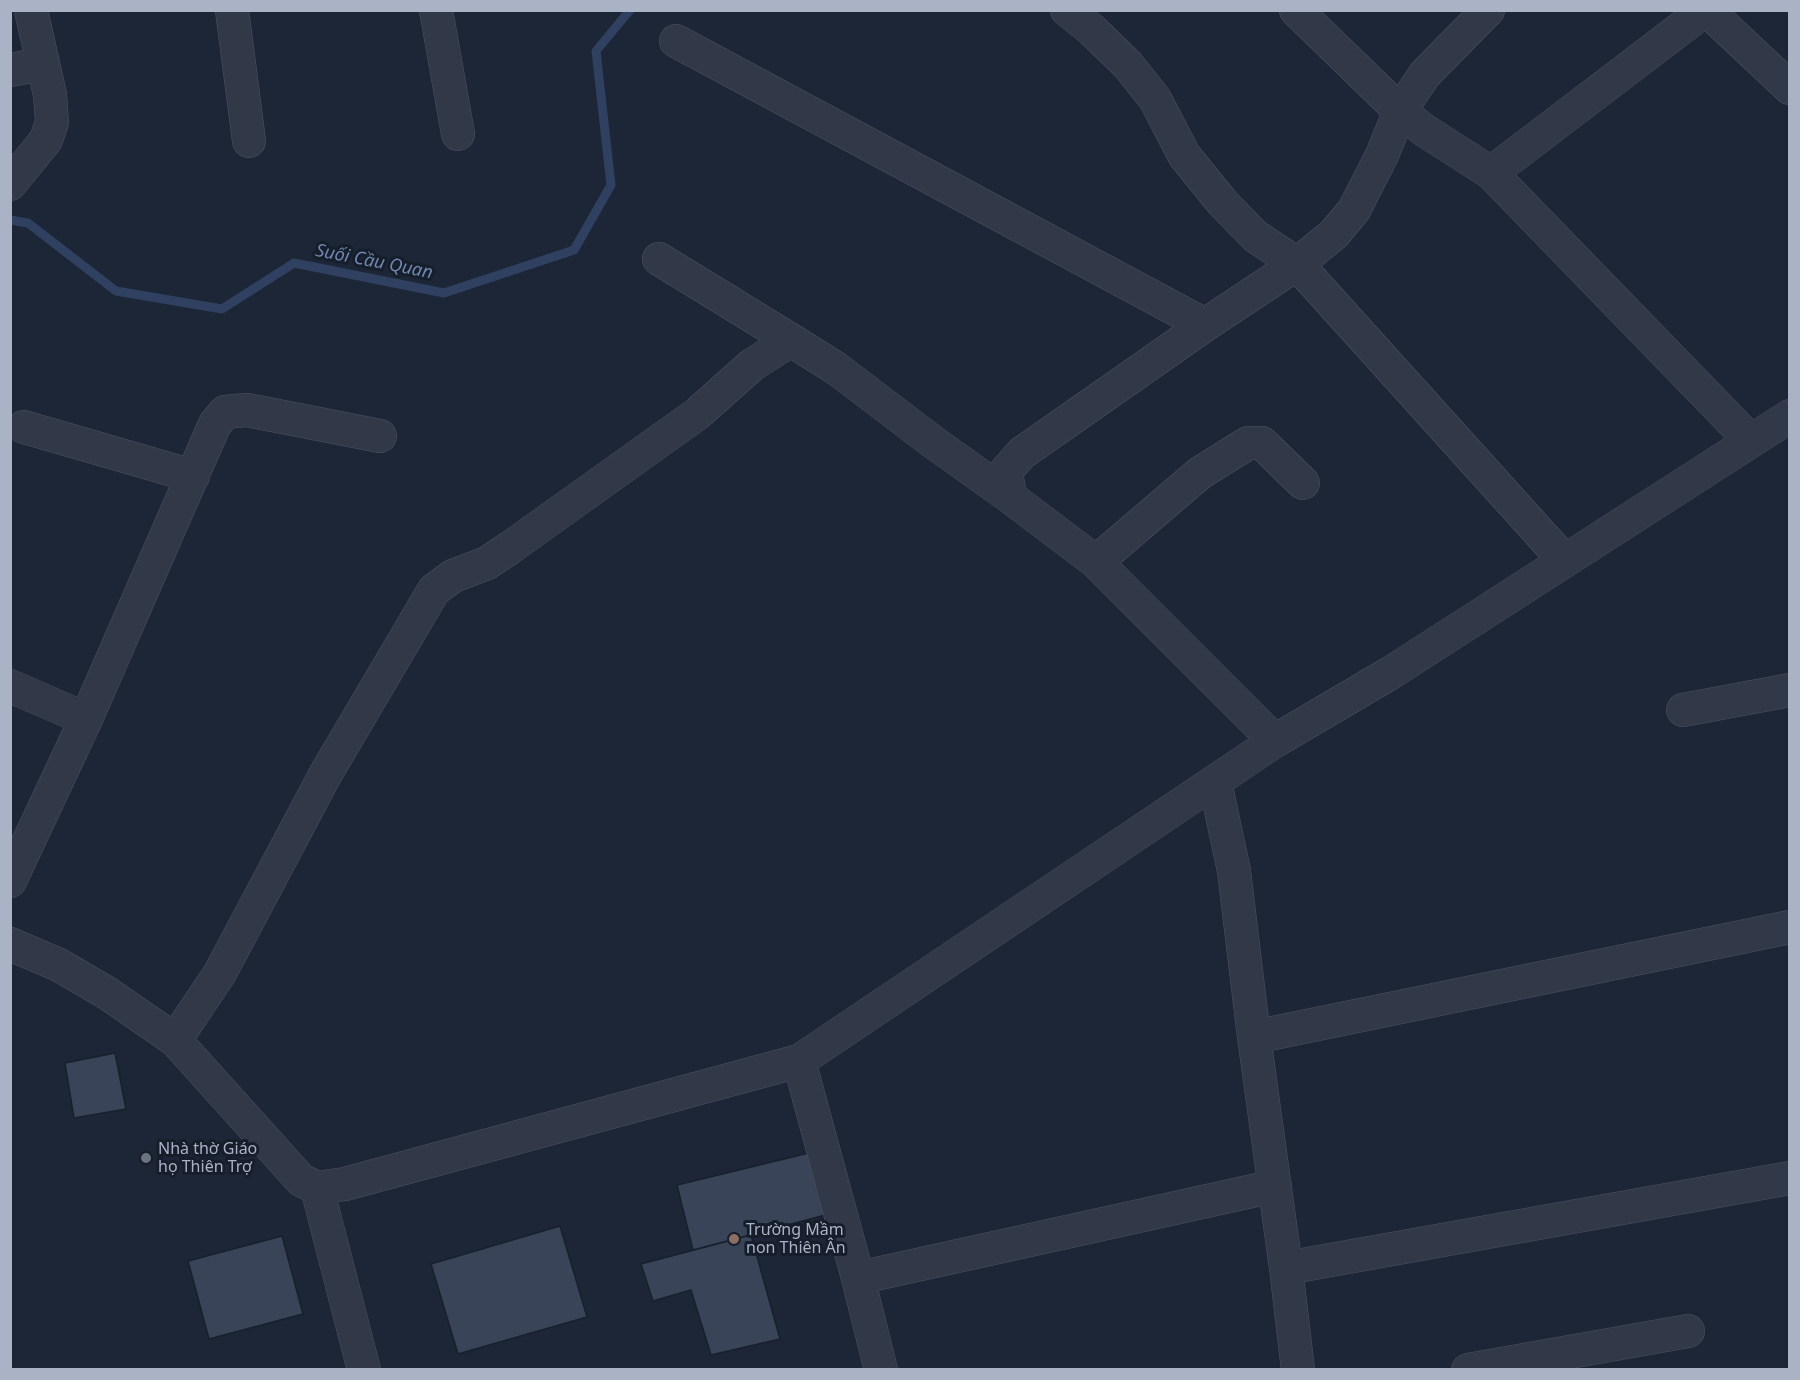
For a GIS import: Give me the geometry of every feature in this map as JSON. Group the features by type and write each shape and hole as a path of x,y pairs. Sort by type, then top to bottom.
{"street":[{"path":"10,184 46,140 52,122 50,95 31,10"},
{"path":"232,10 249,141"},
{"path":"436,10 459,134"},
{"path":"1067,10 1092,30 1128,65 1155,99 1184,155 1222,202 1255,236 1297,264 1565,561"},
{"path":"1296,10 1400,111 1424,130 1491,173 1750,441"},
{"path":"1010,497 1006,471 1022,453 1204,325 1297,264 1334,234 1354,210 1382,155 1400,111 1425,74 1488,10"},
{"path":"1491,173 1706,10 1790,88"},
{"path":"676,41 1204,325"},
{"path":"10,70 42,64"},
{"path":"659,259 837,369 1096,562 1275,741"},
{"path":"175,1040 220,973 325,775 434,590 453,576 488,563 511,547 697,414 752,365 791,340"},
{"path":"10,881 86,719 215,424 225,412 247,410 380,436"},
{"path":"10,944 59,964 107,993 175,1040 301,1180 318,1188 345,1184 800,1061 1275,741 1392,672 1790,416"},
{"path":"24,427 193,476"},
{"path":"1096,562 1200,473 1248,443 1262,443 1303,483"},
{"path":"10,686 86,719"},
{"path":"1683,710 1790,690"},
{"path":"1215,782 1234,871 1298,1370"},
{"path":"1254,1037 1790,927"},
{"path":"800,1061 881,1370"},
{"path":"1286,1268 1790,1178"},
{"path":"858,1278 1275,1186"},
{"path":"318,1188 364,1370"},
{"path":"1468,1370 1688,1331"}],"building":[{"path":"115,1053 126,1109 74,1118 65,1063"},
{"path":"813,1152 829,1214 693,1250 677,1185"},
{"path":"560,1226 587,1317 458,1354 431,1264"},
{"path":"751,1235 780,1339 711,1355 691,1290 653,1301 641,1264"},
{"path":"282,1236 303,1314 209,1339 188,1261"}],"waterway":[{"name":"Suối Cầu Quan","path":"10,220 28,223 116,291 222,309 294,263 444,293 574,250 611,185 596,51 630,10"}],"place":[{"name":"Nhà thờ Giáo họ Thiên Trợ","path":"146,1158"},
{"name":"Trường Mầm non Thiên Ân","path":"734,1239"}]}
